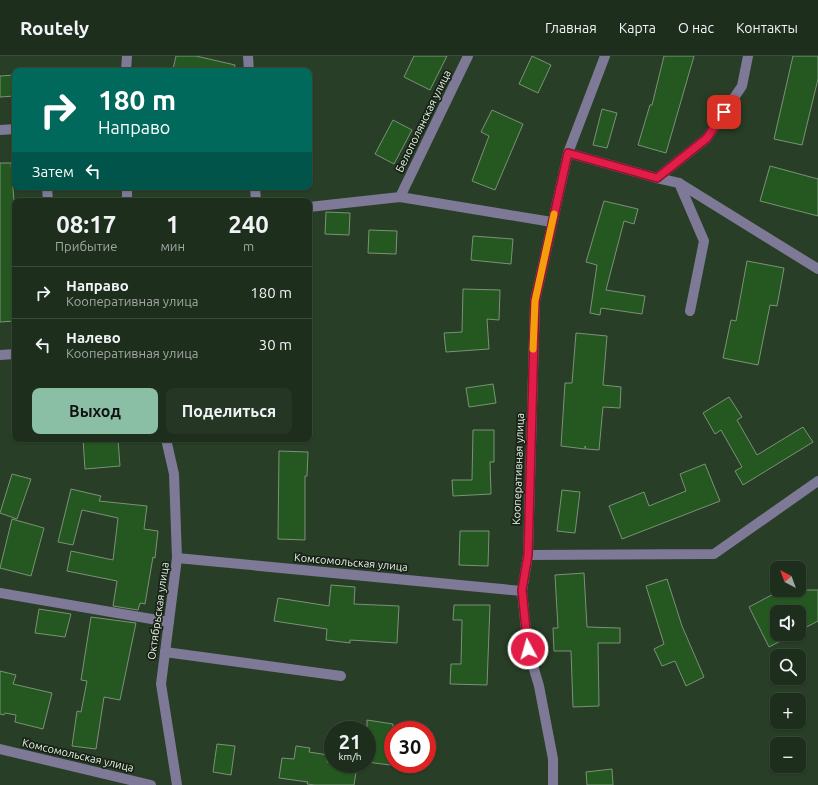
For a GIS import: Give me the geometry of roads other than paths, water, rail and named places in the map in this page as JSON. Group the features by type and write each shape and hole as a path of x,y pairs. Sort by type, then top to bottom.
{"street":[{"path":"126,68 127,56"},
{"path":"248,56 249,68"},
{"name":"Белополянская улица","path":"400,197 468,56"},
{"name":"Кооперативная улица","path":"553,785 552,759 539,686 528,649 522,590 528,555 535,301 568,153 605,56"},
{"path":"657,178 707,138 742,86 748,56"},
{"path":"0,130 12,129"},
{"path":"568,153 657,178 679,182 818,269"},
{"path":"679,182 704,240 690,311"},
{"path":"312,207 400,197 552,222"},
{"path":"0,355 12,354"},
{"name":"Октябрьская улица","path":"167,442 174,474 178,558 161,684 177,785"},
{"path":"528,555 714,554 818,481"},
{"name":"Комсомольская улица","path":"178,558 522,590"},
{"path":"0,593 169,622"},
{"path":"165,652 341,676"},
{"name":"Комсомольская улица","path":"0,749 151,785"}]}
